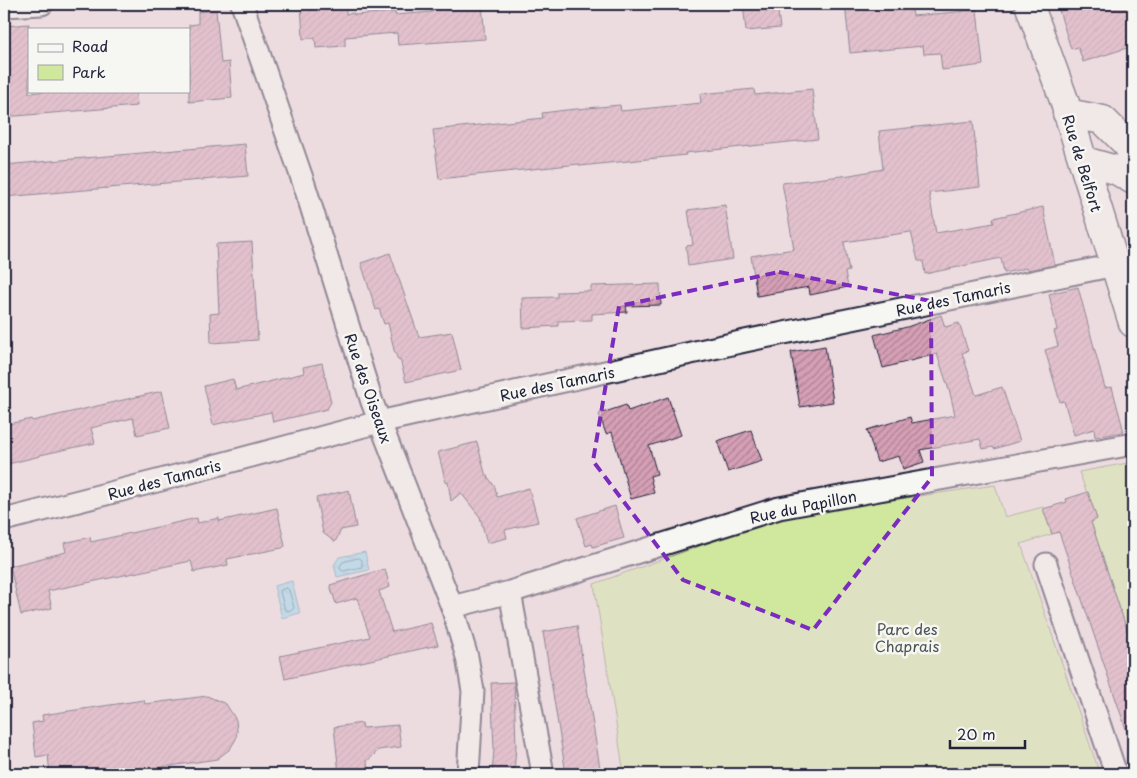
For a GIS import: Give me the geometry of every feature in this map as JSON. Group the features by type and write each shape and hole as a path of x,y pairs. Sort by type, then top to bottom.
{"main road":[{"name":"Rue de Belfort","path":"1029,4 1084,161 1133,323"},
{"path":"1067,113 1102,120 1127,144 1133,155"},
{"path":"1084,161 1116,170 1133,180"}],"street":[{"path":"4,6 42,4"},
{"name":"Rue des Oiseaux","path":"242,4 305,187 379,422 452,607 467,657 473,691 468,774"},
{"name":"Rue des Tamaris","path":"4,520 379,422 745,341 1114,265"},
{"name":"Rue du Papillon","path":"452,607 510,592 779,508 1133,444"},
{"path":"1046,564 1116,774"},
{"path":"510,592 543,774"}],"highlighted area":[{"path":"779,272 931,301 932,477 813,630 683,580 593,461 619,306"}],"green space":[{"path":"1133,462 1133,648 1091,522 1097,519 1079,472"},
{"name":"Parc des Chaprais","path":"995,485 1005,517 1043,507 1052,534 1021,544 1100,774 624,774 594,584 738,532 796,514"}],"water":[{"path":"365,552 369,570 337,577 334,565 339,557"},
{"path":"292,581 300,613 282,618 274,586"}],"building":[{"path":"301,4 346,4 346,14 395,12 395,15 432,12 431,4 482,4 485,39 398,45 397,33 345,37 345,46 316,48 315,38 303,39"},
{"path":"743,4 777,4 780,28 746,31"},
{"path":"845,4 911,4 913,16 977,10 983,65 942,70 940,53 924,54 923,46 850,53"},
{"path":"1057,4 1133,4 1133,46 1083,62 1078,47 1071,49"},
{"path":"216,10 221,63 229,62 232,98 189,102 189,25 198,24 198,12"},
{"path":"29,24 29,93 136,92 137,106 4,117 4,26"},
{"path":"754,89 755,95 812,89 818,139 685,153 686,155 439,179 433,130 543,118 542,113 566,110 620,105 621,111 701,103 700,94"},
{"path":"973,121 980,187 929,193 936,233 994,223 993,218 1043,207 1055,265 1004,273 1001,258 925,274 923,261 918,261 911,232 844,242 849,271 845,272 848,287 810,295 809,287 757,296 751,256 794,249 782,183 883,169 879,131"},
{"path":"245,144 248,176 4,197 4,165"},
{"path":"725,205 733,259 688,266 686,246 693,245 688,210"},
{"path":"252,242 258,340 211,343 210,314 219,313 216,244"},
{"path":"390,253 419,337 452,332 461,370 406,382 400,359 398,360 394,350 388,323 384,324 379,309 376,310 361,263"},
{"path":"660,284 661,305 626,306 627,312 592,314 592,320 558,321 558,326 523,328 522,298 557,297 557,292 591,291 591,286"},
{"path":"1078,287 1105,388 1112,387 1124,432 1095,437 1094,429 1074,435 1064,401 1060,402 1045,350 1058,346 1054,331 1057,330 1049,294"},
{"path":"941,315 945,327 959,323 968,351 962,353 976,395 1002,387 1020,441 994,449 993,447 983,449 980,439 920,450 924,462 903,469 899,456 877,462 867,430 910,417 912,423 955,415 937,354 883,368 874,335 907,327"},
{"path":"825,346 833,402 800,407 791,352"},
{"path":"322,363 331,402 327,409 273,422 271,412 213,425 204,386 233,379 236,390 304,373 303,367"},
{"path":"162,391 170,428 137,435 133,418 91,428 95,443 4,465 4,425 31,419 32,421"},
{"path":"668,397 681,435 649,446 657,474 650,476 654,493 631,499 612,432 606,434 599,414 626,405 628,411"},
{"path":"751,430 762,461 728,472 717,441"},
{"path":"477,442 485,473 495,487 497,497 529,488 538,522 505,530 507,538 487,543 480,517 461,493 451,501 448,482 446,483 438,452"},
{"path":"349,490 356,527 341,530 335,542 323,533 316,498"},
{"path":"1088,492 1097,519 1091,522 1133,648 1133,740 1130,741 1059,532 1052,534 1043,509 1067,502 1066,499"},
{"path":"615,506 624,538 593,547 592,544 586,546 577,518"},
{"path":"277,508 285,546 282,548 227,559 228,565 194,572 191,561 48,591 52,608 21,615 10,566 66,552 64,543 90,537 91,542 197,518 198,523 219,518 219,521"},
{"path":"385,569 390,587 379,591 392,632 431,623 438,645 285,679 280,656 370,637 357,598 336,604 330,585"},
{"path":"577,626 601,774 566,774 543,632"},
{"path":"514,682 516,746 514,774 492,774 494,749 491,683"},
{"path":"207,696 226,704 236,720 236,739 230,749 217,759 116,774 50,774 48,755 36,757 32,723 43,721 42,715 144,700 145,704"},
{"path":"362,723 363,728 398,725 401,747 378,750 367,761 368,774 339,774 334,727"}]}
